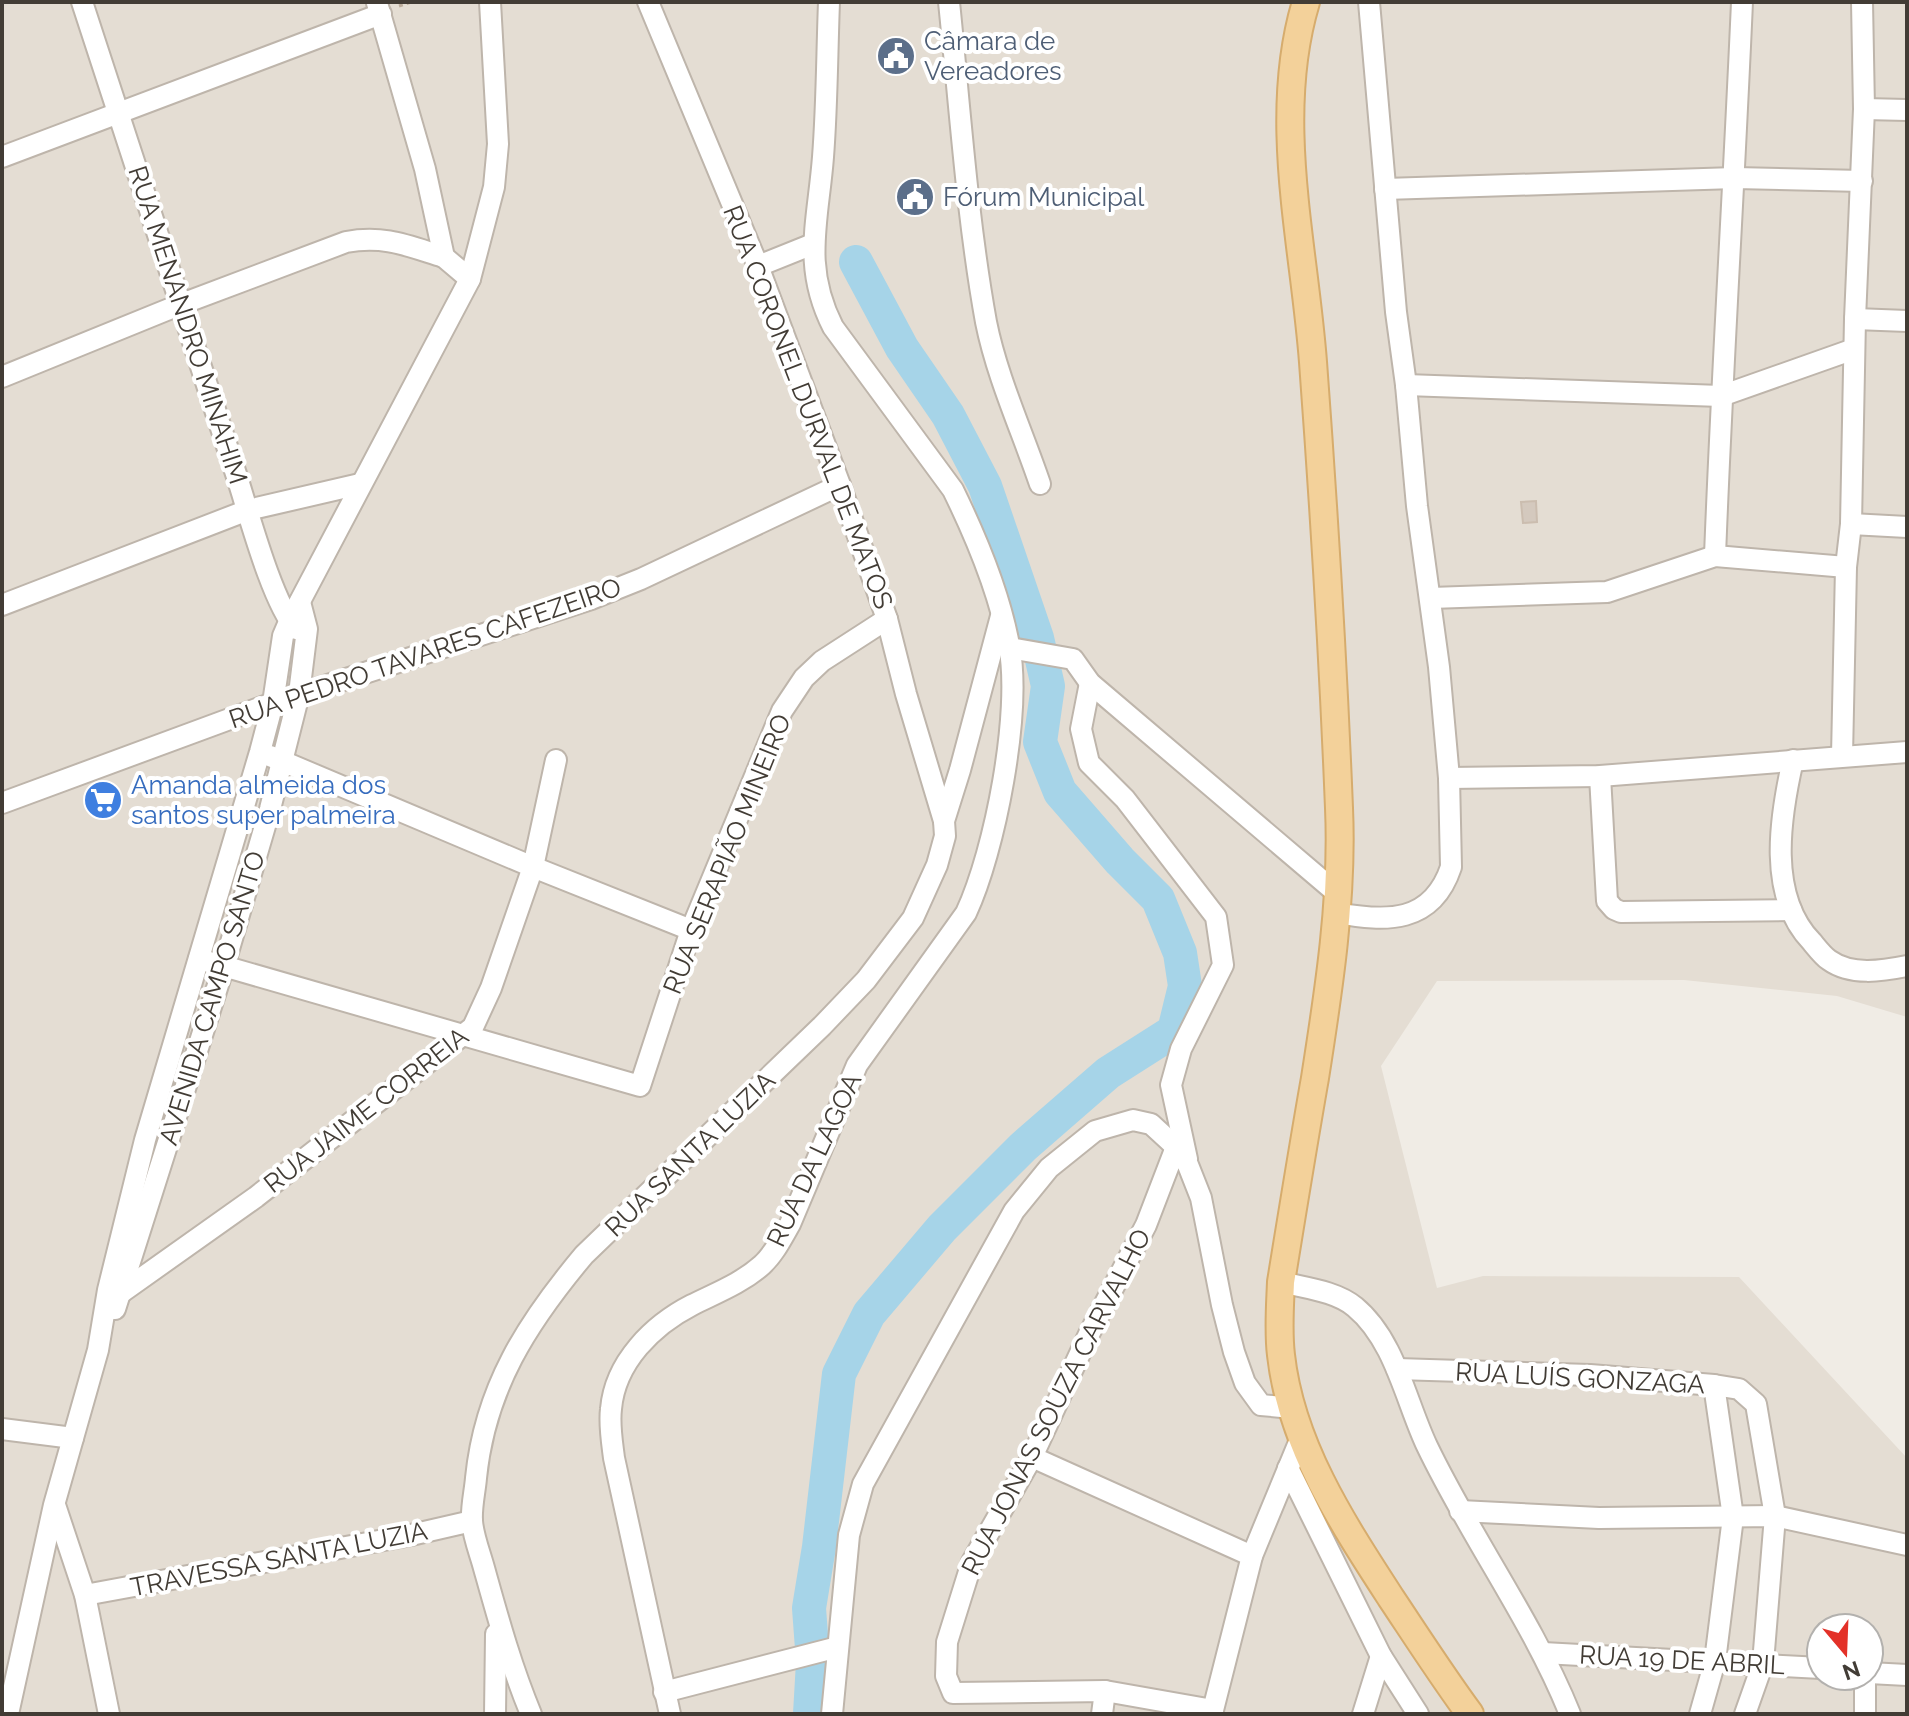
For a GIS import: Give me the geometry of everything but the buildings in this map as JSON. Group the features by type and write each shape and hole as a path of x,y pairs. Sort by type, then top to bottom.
{"main road":[{"path":"1306,2 1296,33 1289,129 1313,359 1339,813 1337,904 1328,994 1281,1282 1281,1358 1292,1408 1322,1483 1352,1537 1470,1714"}],"street":[{"name":"RUA MENANDRO MINAHIM","path":"82,2 179,305 279,600 289,622 307,641"},
{"path":"300,602 470,279 494,187 498,144 490,2"},
{"name":"RUA CORONEL DURVAL DE MATOS","path":"648,2 758,266 840,485 887,619 944,821"},
{"name":"RUA DA LAGOA","path":"670,1714 614,1458 611,1405 620,1376 646,1336 663,1322 744,1279 765,1263 790,1224 857,1065 966,913 979,885 991,847 1007,746 1013,681 1010,648 987,569 953,490 833,327 822,305 814,272 813,244 823,156 829,2"},
{"path":"949,2 972,219 987,324 996,362 1040,484"},
{"path":"1010,648 1073,659 1090,683 1337,904 1372,920 1395,919 1413,913 1446,881 1451,867 1449,778 1431,598 1417,506 1396,312 1369,2"},
{"path":"1715,556 1742,2"},
{"path":"1842,756 1846,567 1851,524 1854,349 1864,109 1862,2"},
{"path":"2,157 379,8 425,169 444,257"},
{"path":"1864,109 1907,110"},
{"path":"1385,189 1735,178 1862,181"},
{"path":"2,377 346,242 371,238 398,243 444,257 470,279"},
{"path":"758,266 813,244"},
{"path":"1855,319 1907,321"},
{"path":"1406,385 1721,396 1854,349"},
{"path":"2,605 248,510 360,484"},
{"name":"RUA PEDRO TAVARES CAFEZEIRO","path":"2,803 273,703 591,599 641,579 840,485"},
{"path":"1851,524 1907,527"},
{"path":"1431,598 1607,592 1715,556 1846,567"},
{"name":"AVENIDA CAMPO SANTO","path":"115,1291 145,1140 260,752 273,703 283,636 300,602"},
{"name":"AVENIDA CAMPO SANTO","path":"8,1714 54,1505 98,1350 224,966 282,761 299,694 307,641 305,616 300,602"},
{"name":"RUA SANTA LUZIA","path":"531,1714 514,1674 472,1521 483,1431 497,1385 520,1341 584,1255 700,1146 866,980 913,918 937,865 945,836 944,821 1002,613"},
{"name":"RUA SERAPIÃO MINEIRO","path":"465,1035 640,1086 691,930 782,711 804,678 822,661 887,619"},
{"path":"1090,683 1081,729 1089,763 1125,799 1216,917 1223,965 1181,1049 1171,1085 1188,1165 1201,1198 1222,1305 1245,1383 1261,1405 1292,1408"},
{"path":"260,752 691,930"},
{"path":"1449,778 1600,776 1907,752"},
{"name":"RUA JAIME CORREIA","path":"115,1291 256,1197 465,1035 481,1014 533,867 556,760"},
{"path":"1793,760 1781,832 1785,893 1803,934 1829,960 1852,970 1875,971 1907,966"},
{"path":"1600,776 1607,901 1614,909 1621,912 1791,910"},
{"path":"199,959 465,1035"},
{"path":"832,1714 849,1535 863,1484 1014,1211 1049,1168 1095,1131 1133,1120 1151,1124 1176,1147 1188,1165"},
{"name":"RUA JONAS SOUZA CARVALHO","path":"1105,1691 953,1693 946,1676 947,1642 972,1562 1032,1457 1089,1334 1146,1225 1176,1147"},
{"path":"1281,1282 1336,1296 1355,1307 1371,1324 1397,1369 1426,1445 1460,1511 1543,1653 1570,1714"},
{"name":"RUA LUÍS GONZAGA","path":"1397,1369 1590,1375 1739,1389 1756,1404 1775,1516"},
{"path":"1700,1714 1715,1661 1733,1517 1714,1385"},
{"path":"2,1429 73,1438"},
{"path":"1102,1714 1105,1691 1213,1712 1252,1556 1302,1435"},
{"path":"1032,1457 1252,1556"},
{"path":"1288,1468 1381,1656 1418,1714"},
{"path":"54,1505 85,1595 109,1714"},
{"path":"1460,1511 1599,1518 1775,1516 1907,1545"},
{"path":"1745,1714 1763,1663 1775,1516"},
{"name":"TRAVESSA SANTA LUZIA","path":"85,1595 472,1521"},
{"path":"495,1714 497,1614"},
{"path":"664,1692 838,1647"},
{"name":"RUA 19 DE ABRIL","path":"1543,1653 1805,1667"},
{"path":"1363,1714 1381,1656"},
{"path":"1885,1674 1907,1675"},
{"path":"1865,1714 1866,1692"}],"shaded area":[{"path":"2,2 1907,2 1907,1017 1837,996 1684,980 1437,981 1381,1066 1437,1288 1483,1276 1739,1277 1907,1458 1907,1714 2,1714"}],"waterway":[{"path":"810,1714 813,1662 809,1608 839,1374 869,1314 942,1228 1023,1147 1108,1073 1174,1031 1185,986 1180,953 1158,899 1060,792 1040,742 1048,686 1037,638 985,486 948,415 902,348 856,262"}],"place":[{"name":"Câmara de Vereadores","path":"896,56"},
{"name":"Fórum Municipal","path":"915,197"},
{"name":"Amanda almeida dos santos super palmeira","path":"103,800"}]}
